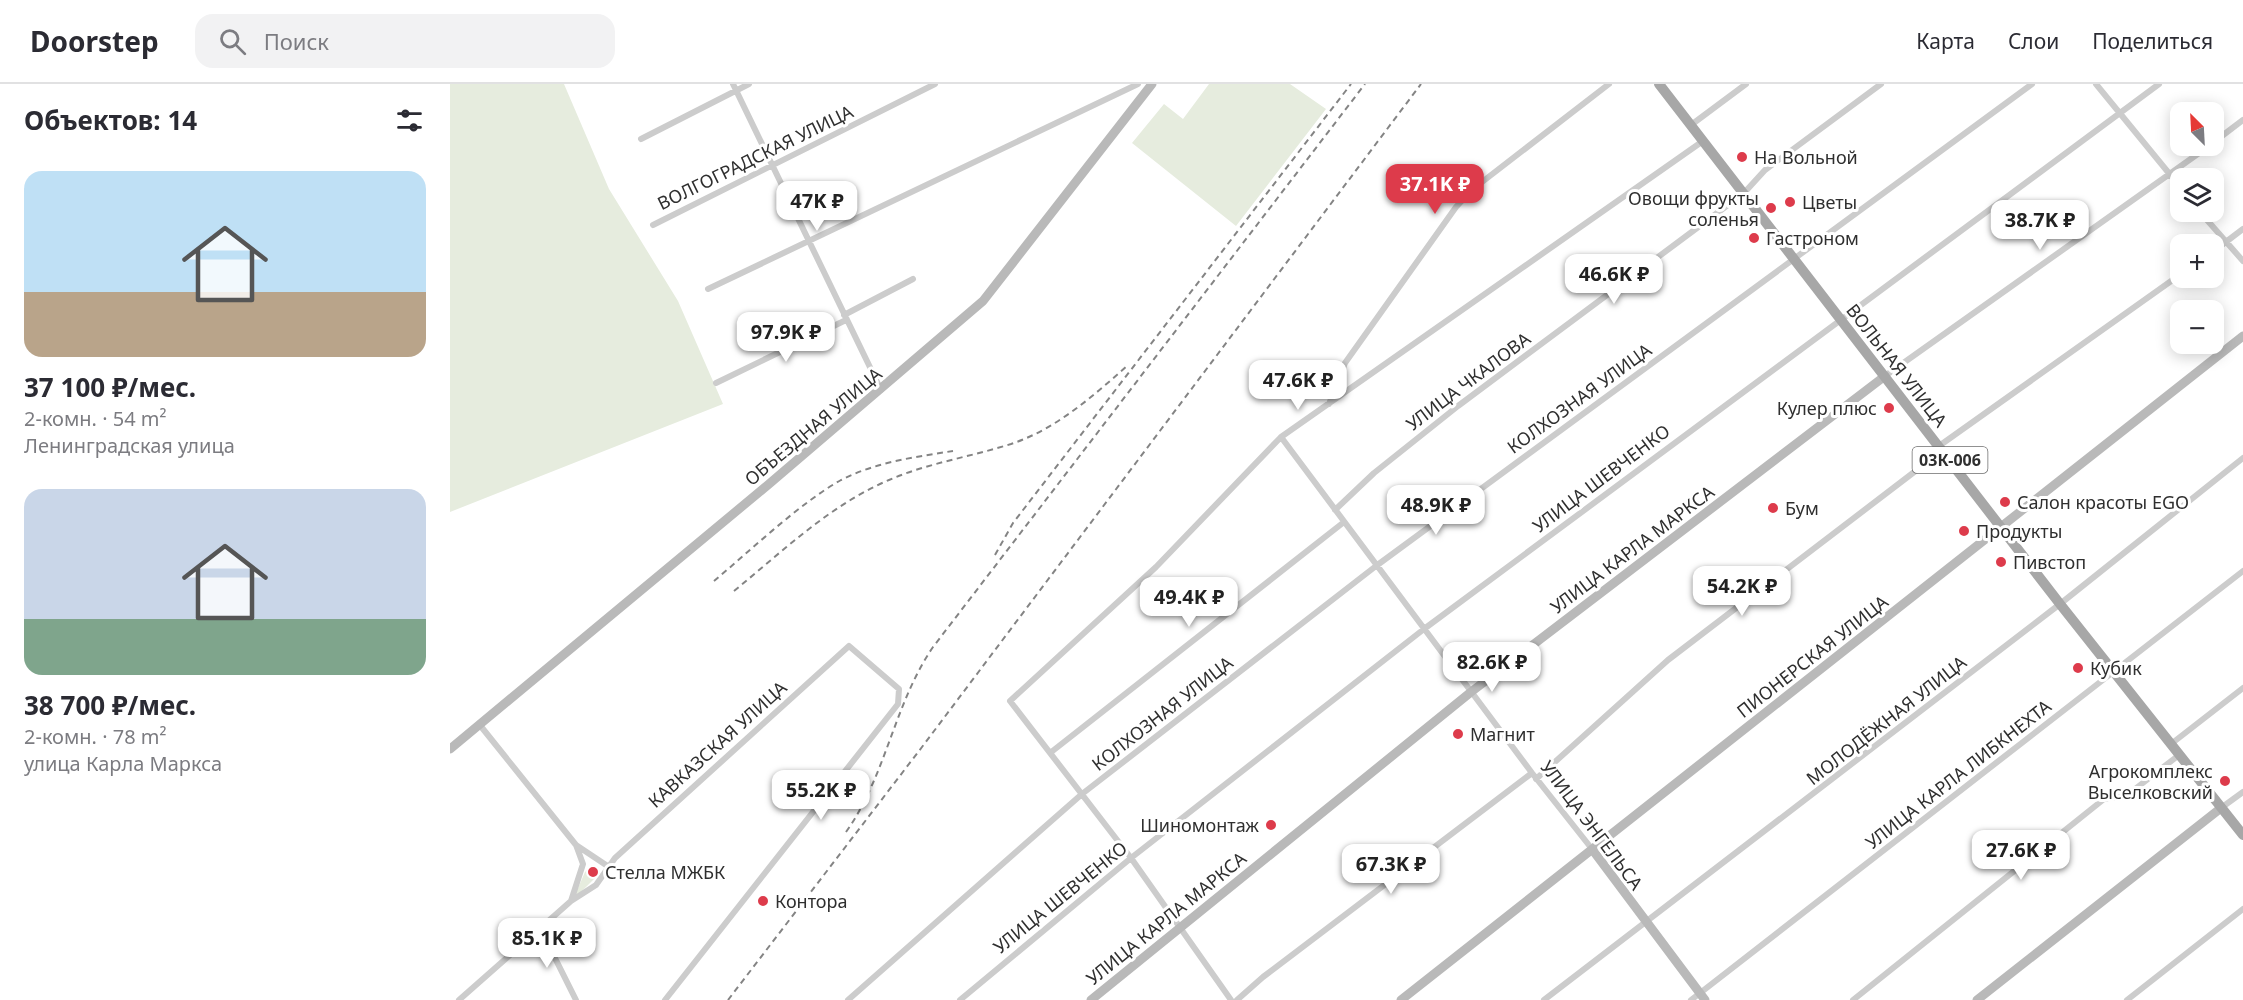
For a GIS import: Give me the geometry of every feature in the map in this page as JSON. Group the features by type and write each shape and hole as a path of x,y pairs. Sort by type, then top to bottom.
{"main road":[{"name":"ВОЛЬНАЯ УЛИЦА","path":"1659,84 2060,604 2243,835"}],"street":[{"path":"641,139 735,87 749,84"},
{"name":"ВОЛГОГРАДСКАЯ УЛИЦА","path":"653,225 935,84"},
{"path":"708,289 1138,84"},
{"name":"ОБЪЕЗДНАЯ УЛИЦА","path":"450,749 881,391 983,302 1152,84"},
{"path":"1329,404 1346,363 1456,207 1473,189 1609,84"},
{"path":"1691,125 1746,84"},
{"name":"УЛИЦА ЧКАЛОВА","path":"1335,510 1374,473 1458,406 1744,193 1765,170 1881,84"},
{"name":"КОЛХОЗНАЯ УЛИЦА","path":"848,1000 1082,794 1376,566 2032,84"},
{"path":"2096,84 2170,174"},
{"name":"УЛИЦА ШЕВЧЕНКО","path":"960,1000 1131,858 1424,628 2159,84"},
{"path":"735,87 881,391"},
{"path":"2224,134 2243,120"},
{"path":"1231,1000 1131,858 1010,701 1156,567 1281,437 1703,141"},
{"name":"УЛИЦА КАРЛА МАРКСА","path":"2178,168 2195,156"},
{"name":"УЛИЦА КАРЛА МАРКСА","path":"1091,1000 1471,692 1885,376 2170,174"},
{"path":"2208,222 2243,261"},
{"path":"2226,243 2243,229"},
{"path":"716,382 845,317 913,279"},
{"path":"1237,1000 1263,977 1534,776 1668,660 1941,448 2170,282"},
{"name":"ПИОНЕРСКАЯ УЛИЦА","path":"1401,1000 2243,336"},
{"name":"УЛИЦА ЭНГЕЛЬСА","path":"1281,437 1534,776 1702,996"},
{"name":"МОЛОДЁЖНАЯ УЛИЦА","path":"1544,1000 2060,604 2243,458"},
{"path":"1050,753 1344,522"},
{"name":"УЛИЦА КАРЛА ЛИБКНЕХТА","path":"1691,1000 1702,996 2243,571"},
{"name":"КАВКАЗСКАЯ УЛИЦА","path":"459,1000 571,901 596,885 609,867 755,729 849,646 899,689 898,704 665,1000"},
{"path":"2171,744 2243,688"},
{"path":"479,724 576,845 609,867"},
{"path":"1853,1000 2104,799 2126,796 2180,755"},
{"path":"1977,1000 2243,792"},
{"path":"571,901 583,864 576,845"},
{"path":"2127,1000 2243,909"},
{"path":"540,928 576,1000"}],"shaded area":[{"path":"450,84 564,84 609,189 678,301 723,404 450,512"},
{"path":"1209,84 1290,84 1326,109 1236,226 1132,143 1164,104 1183,119"},
{"path":"592,865 598,867 600,873 577,896 575,895 585,872"}],"railway":[{"path":"995,555 1013,523 1351,84"},
{"path":"846,832 871,787 909,692 933,647 1365,84"},
{"path":"728,1000 922,747 1421,84"},
{"path":"734,591 808,530 867,490 919,469 996,449 1027,438 1073,411 1127,366"},
{"path":"714,581 793,514 841,480 882,464 953,451"}],"place":[{"name":"На Вольной","path":"1742,157"},
{"name":"Цветы","path":"1790,202"},
{"name":"Овощи фрукты соленья","path":"1771,208"},
{"name":"Гастроном","path":"1754,238"},
{"name":"Кулер плюс","path":"1889,408"},
{"name":"Салон красоты EGO","path":"2005,502"},
{"name":"Бум","path":"1773,508"},
{"name":"Продукты","path":"1964,531"},
{"name":"Пивстоп","path":"2001,562"},
{"name":"Кубик","path":"2078,668"},
{"name":"Магнит","path":"1458,734"},
{"name":"Агрокомплекс Выселковский","path":"2225,781"},
{"name":"Шиномонтаж","path":"1271,825"},
{"name":"Стелла МЖБК","path":"593,872"},
{"name":"Контора","path":"763,901"}]}
